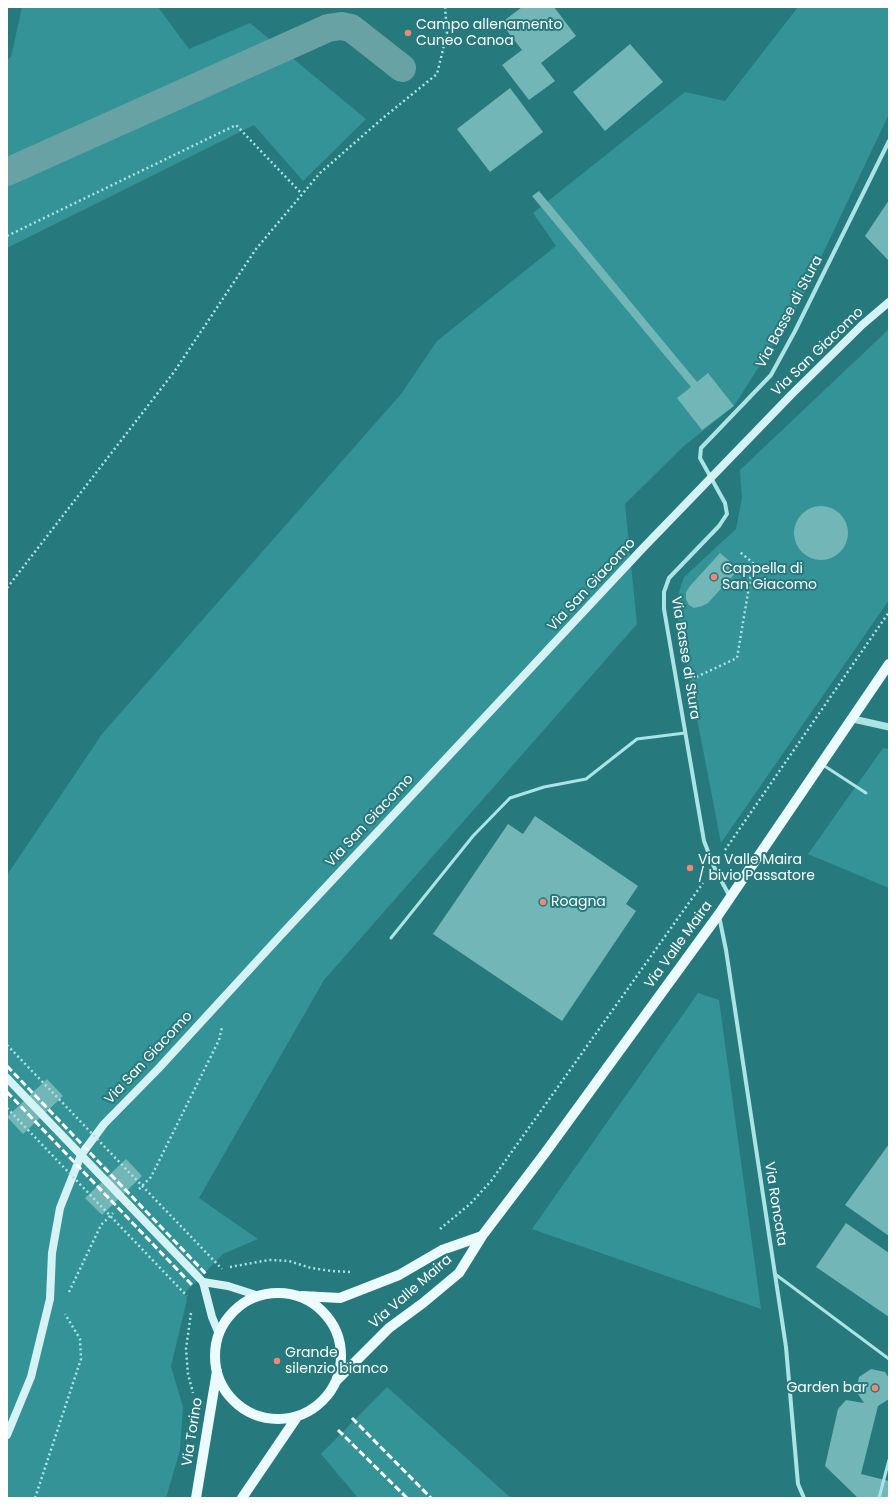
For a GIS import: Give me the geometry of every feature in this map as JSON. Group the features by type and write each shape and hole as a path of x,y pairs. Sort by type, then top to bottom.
{"main road":[{"name":"Via San Giacomo","path":"7,1436 31,1377 50,1299 52,1253 60,1208 81,1156 104,1124 158,1069 292,923 643,548 862,325 889,302"},
{"name":"Via Valle Maira","path":"336,1381 389,1328 423,1303 459,1273 482,1236 545,1153 719,914 889,664"},
{"path":"7,1078 203,1282 212,1317 219,1334"},
{"name":"Via Valle Maira","path":"296,1296 340,1298 399,1276 442,1250 482,1236"},
{"path":"203,1282 228,1286 259,1296"},
{"path":"278,1293 296,1296 316,1305 330,1321 339,1340 342,1361 336,1381 327,1397 313,1409 297,1417 276,1419 256,1416 238,1405 225,1390 217,1371 215,1352 219,1334 229,1318 242,1304 259,1296 278,1293"},
{"name":"Via Torino","path":"196,1498 217,1371"},
{"path":"242,1498 297,1417"}],"street":[{"name":"Via Basse di Stura","path":"730,897 714,867 704,841 664,609 664,592 669,578 719,526 727,514 725,503 700,458 701,448 771,375 795,331 889,141"},
{"path":"853,719 889,727"},
{"name":"Via Roncata","path":"719,914 726,950 786,1347 798,1484 804,1498"}],"lane":[{"path":"391,938 474,836 510,798 544,787 586,779 637,739 685,733"},
{"path":"821,764 866,792"},
{"path":"775,1274 889,1359"},
{"path":"879,1498 889,1460"}],"path":[{"path":"7,588 174,372 256,249 302,194 320,173 383,118 437,74 447,33 444,7"},
{"path":"7,236 236,125 302,194"},
{"path":"677,686 737,658 753,563 740,552"},
{"path":"436,1233 470,1204 492,1181 714,867 889,612"},
{"path":"134,1193 151,1177 219,1040 223,1024"},
{"path":"7,1045 222,1269 269,1260 289,1261 312,1268 330,1271 351,1272 356,1270"},
{"path":"7,1108 187,1296 189,1303"},
{"path":"60,1307 71,1289 101,1226 117,1209"},
{"path":"35,1498 81,1359 80,1339 72,1323 60,1307 50,1299"},
{"path":"192,1309 186,1349 188,1374 194,1398"}],"shaded area":[{"path":"22,7 158,7 189,49 250,23 366,119 303,181 254,125 7,248 7,60 11,57"},
{"path":"798,7 889,7 889,114 800,302 734,406 684,446 625,504 637,624 324,980 199,1198 258,1239 223,1254 185,1293 187,1300 171,1366 183,1407 180,1450 166,1498 7,1498 7,875 102,734 401,394 437,341 556,246 533,213 685,92 725,101"},
{"path":"889,329 889,600 721,843 675,604 684,577 736,529 742,498 740,470"},
{"path":"883,748 889,749 889,888 808,854"},
{"path":"698,993 719,1000 761,1309 532,1229"},
{"path":"387,1387 511,1498 358,1498 321,1454"}],"building":[{"path":"522,7 554,7 576,36 541,63 555,81 529,100 502,65 522,50 501,23"},
{"path":"630,44 663,82 605,131 573,92"},
{"path":"510,88 543,132 490,172 457,129"},
{"path":"539,191 697,382 708,373 734,406 702,430 677,398 691,387 532,196"},
{"path":"889,200 889,259 888,260 865,236"},
{"path":"816,506 826,506 836,510 844,518 848,528 848,538 844,548 836,556 826,560 816,560 806,556 798,548 794,538 794,528 798,518 806,510"},
{"name":"Cappella di San Giacomo","path":"720,553 739,569 708,603 694,608 689,605 686,599 686,592"},
{"path":"535,816 638,886 626,904 636,911 562,1021 433,934 508,824 523,834"},
{"path":"47,1079 63,1096 23,1134 7,1117"},
{"path":"889,1144 889,1236 845,1205"},
{"path":"126,1159 142,1176 102,1215 85,1198"},
{"path":"846,1223 889,1253 889,1317 816,1267"},
{"path":"871,1369 885,1372 889,1378 889,1399 878,1406 861,1474 889,1481 889,1498 858,1498 825,1466 838,1409 846,1400 864,1403 856,1391 859,1377"}],"waterway":[{"path":"7,172 328,28 341,26 351,28 402,68"}],"railway":[{"path":"7,1066 206,1274"},
{"path":"7,1092 193,1286"},
{"path":"352,1418 431,1498"},
{"path":"338,1430 407,1498"}],"place":[{"name":"Campo allenamento Cuneo Canoa","path":"408,33"},
{"name":"Cappella di San Giacomo","path":"714,577"},
{"name":"Via Valle Maira / bivio Passatore","path":"690,868"},
{"name":"Roagna","path":"543,902"},
{"name":"Grande silenzio bianco","path":"277,1361"},
{"name":"Garden bar","path":"875,1388"}]}
